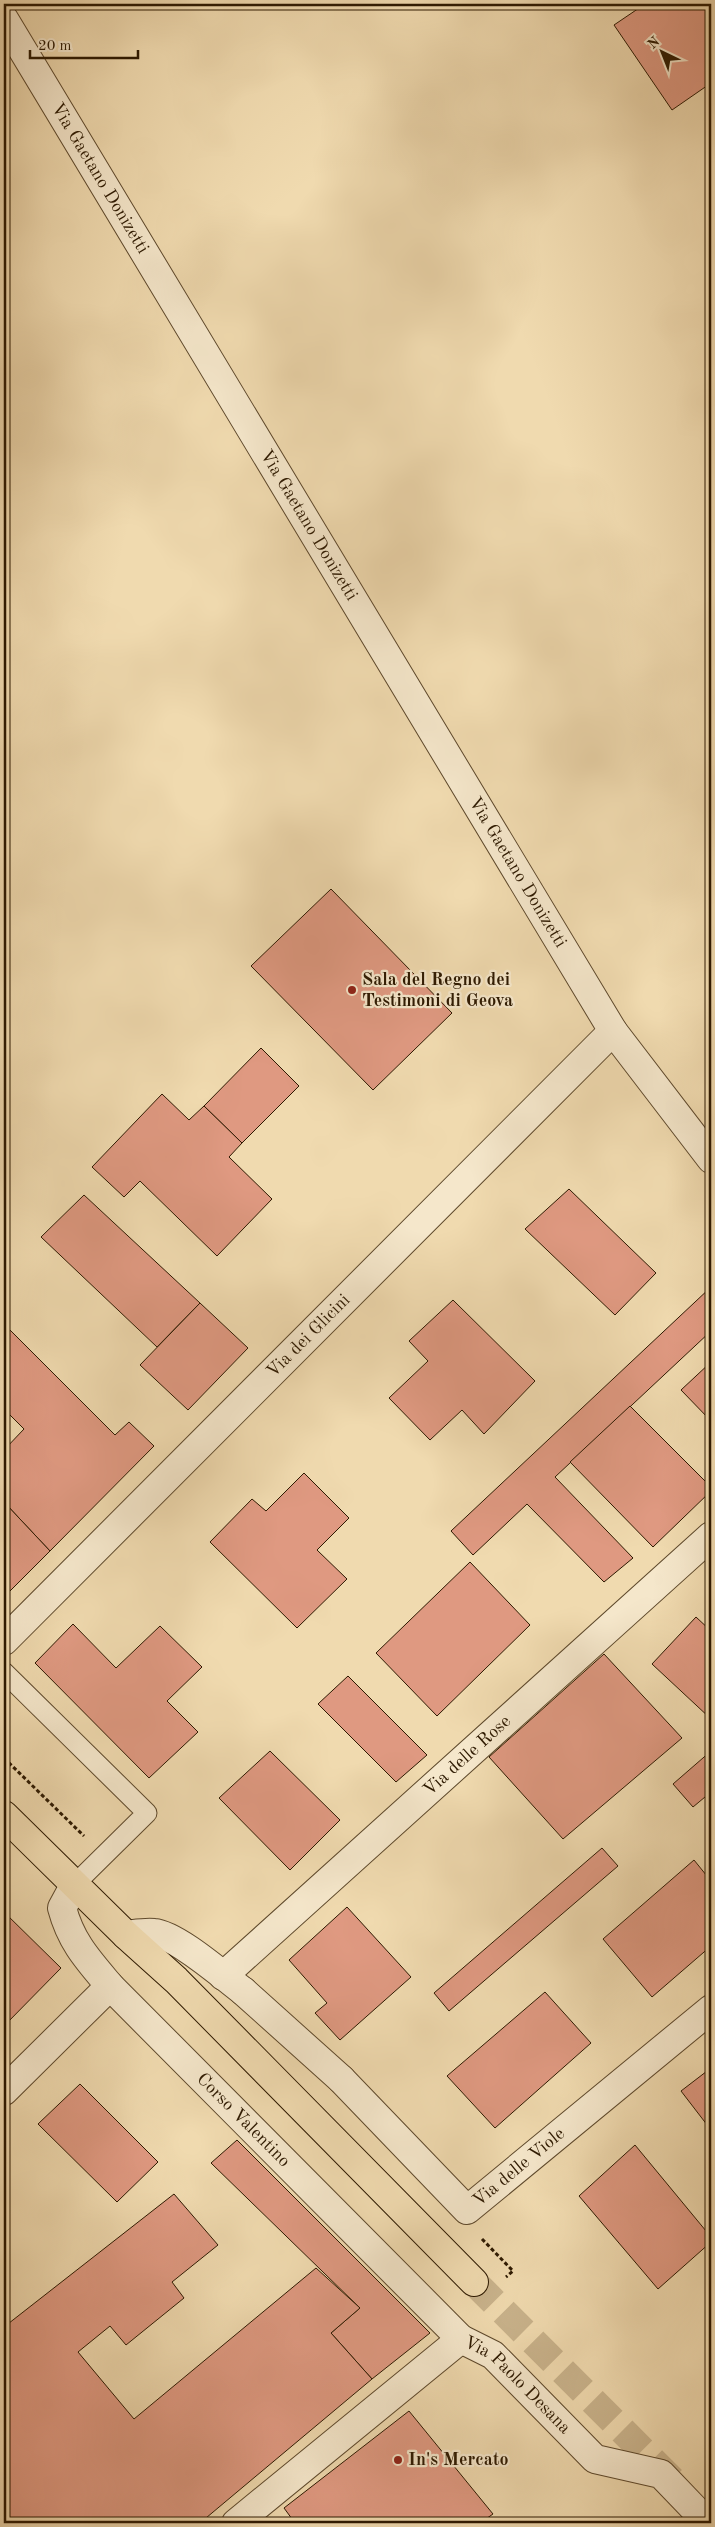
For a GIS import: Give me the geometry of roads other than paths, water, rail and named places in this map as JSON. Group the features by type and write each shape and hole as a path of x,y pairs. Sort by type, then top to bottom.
{"main road":[{"path":"4,1815 183,1987 474,2282"}],"street":[{"name":"Via Gaetano Donizetti","path":"4,19 613,1031 711,1158"},
{"name":"Via dei Glicini","path":"4,1641 613,1031"},
{"name":"Via delle Rose","path":"233,1983 711,1536"},
{"name":"Corso Valentino","path":"75,1884 62,1908 68,1927 76,1945 110,1986 461,2339"},
{"path":"126,1934 154,1933 164,1936 180,1945 233,1983"},
{"name":"Via delle Viole","path":"233,1983 341,2079 467,2210 711,2009"},
{"path":"4,2091 110,1986"},
{"name":"Via Paolo Desana","path":"236,2523 461,2339 493,2355 594,2459 661,2474 708,2523"}],"lane":[{"path":"4,1672 147,1813 75,1884"}],"tunnel":[{"path":"474,2282 675,2483"}],"place":[{"name":"Sala del Regno dei Testimoni di Geova","path":"352,990"},
{"name":"In's Mercato","path":"398,2460"}]}
